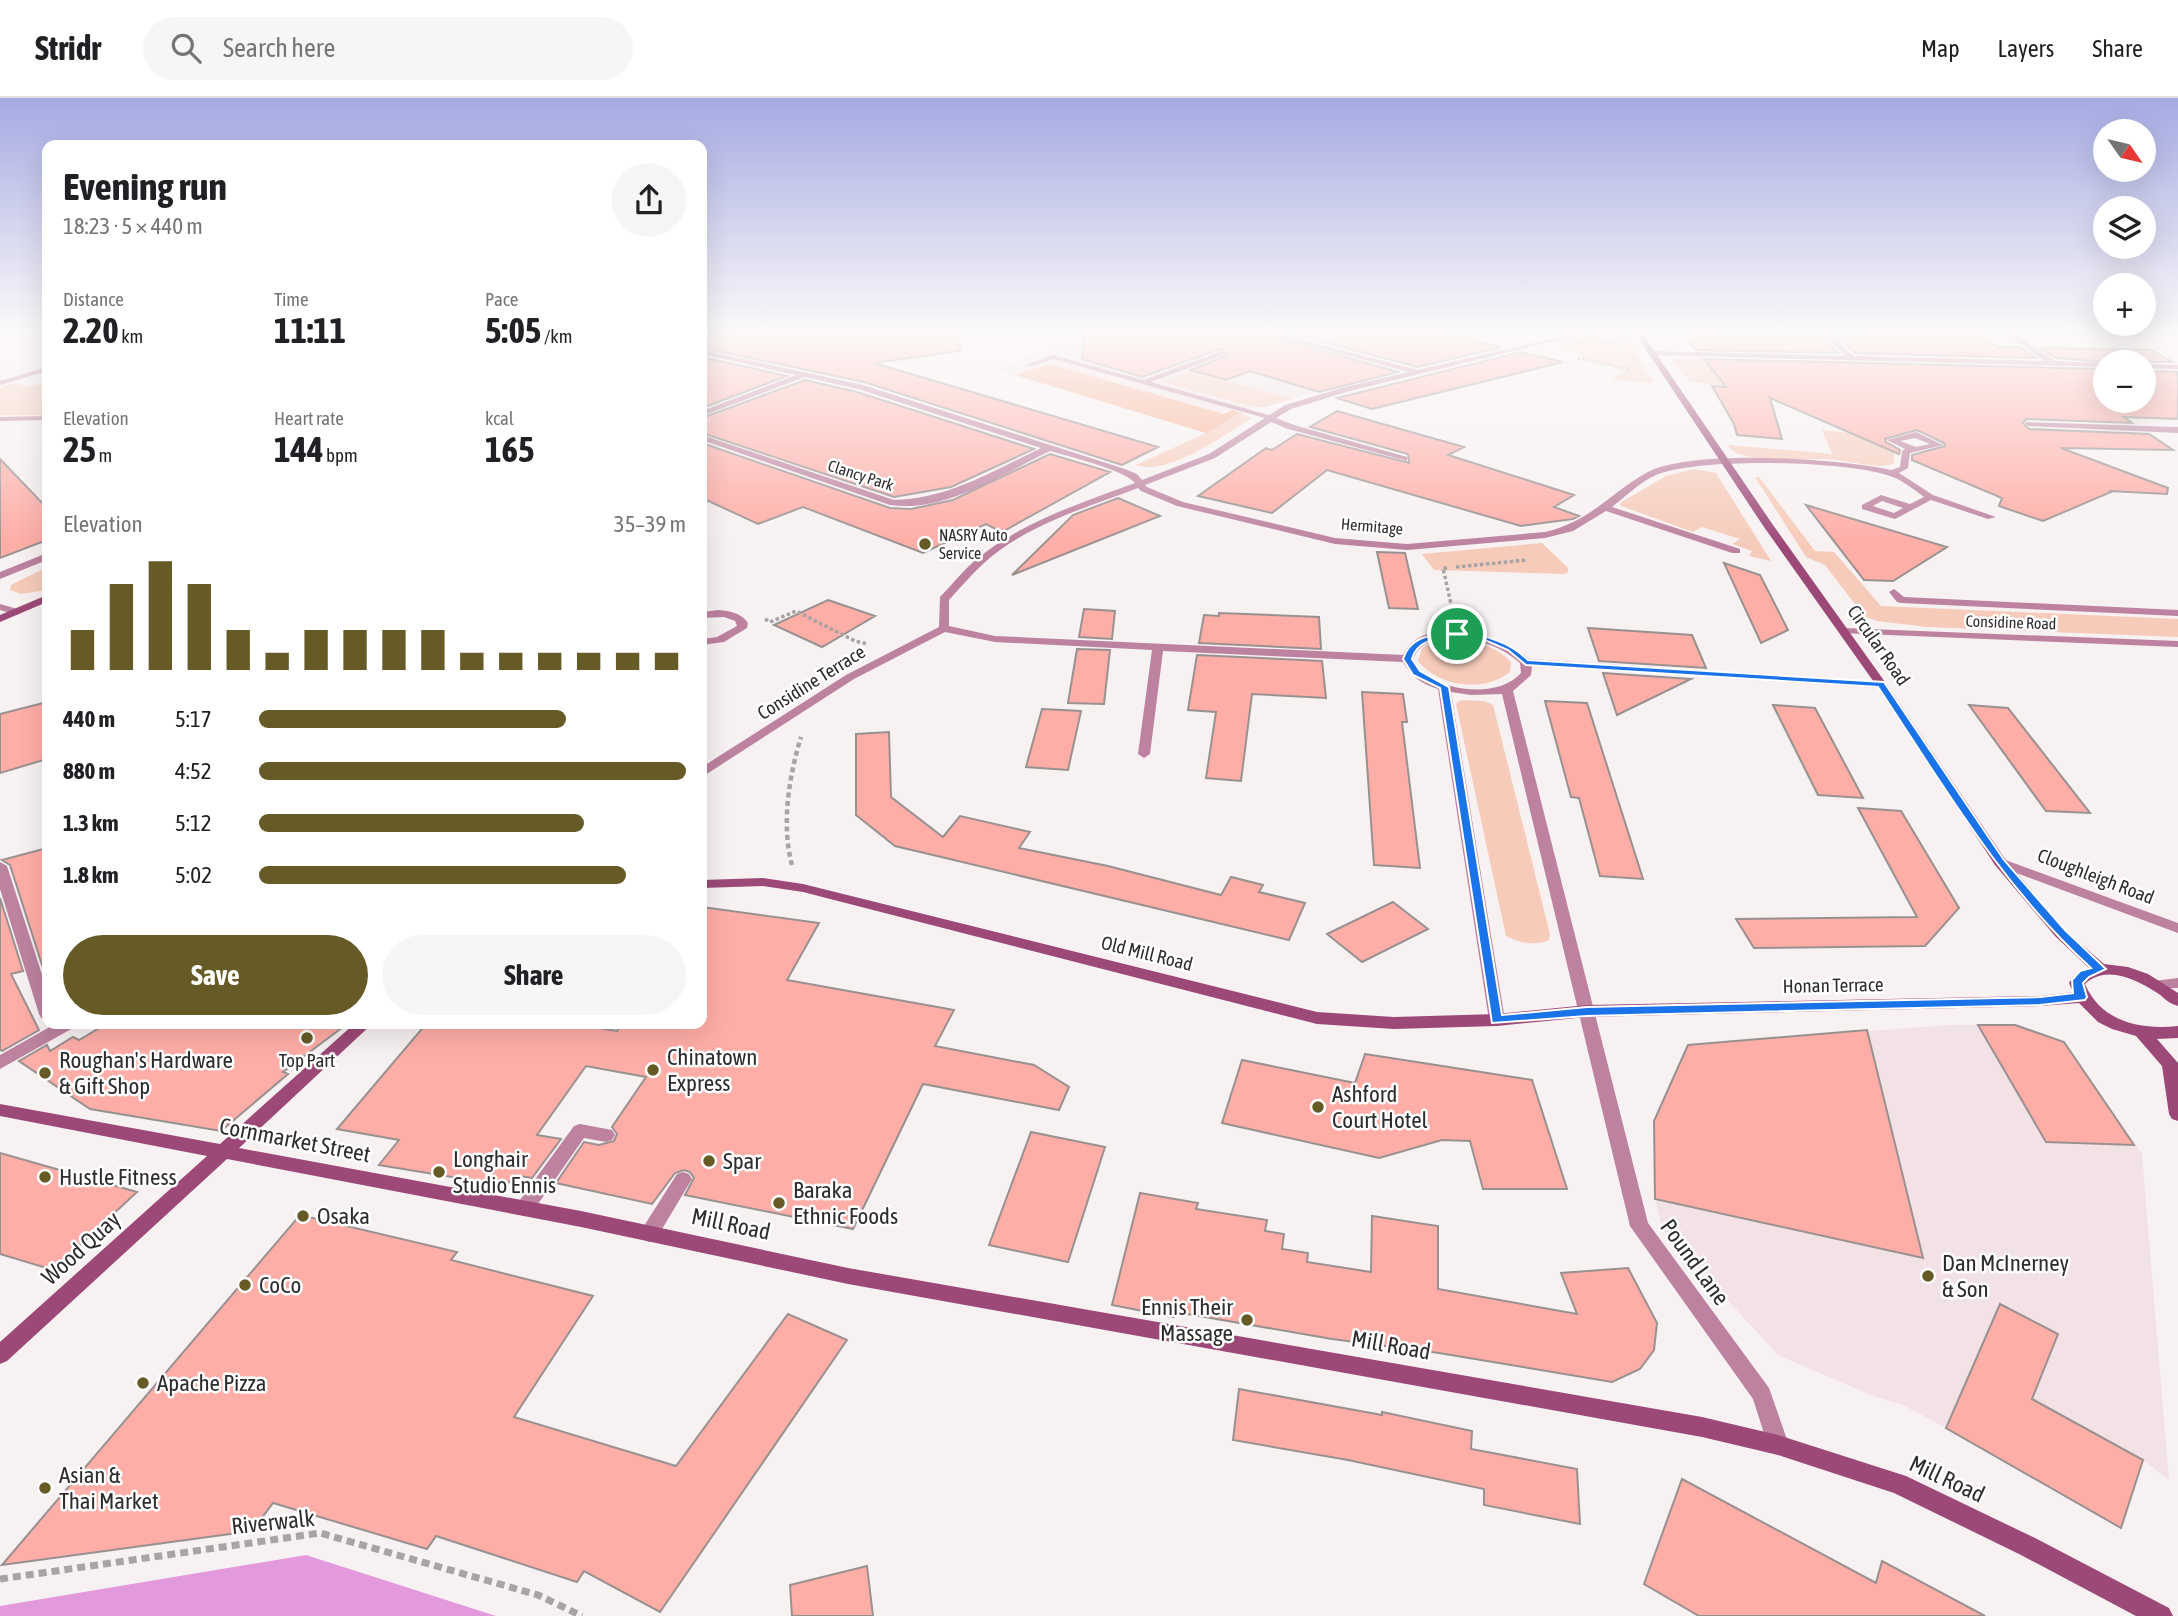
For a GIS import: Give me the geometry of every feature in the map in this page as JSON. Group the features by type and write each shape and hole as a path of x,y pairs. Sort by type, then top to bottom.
{"main road":[{"name":"Circular Road","path":"1687,404 1769,527 1881,684 2000,862 2060,933 2100,969"},
{"path":"0,619 42,600"},
{"name":"Old Mill Road","path":"707,884 762,882 803,888 1317,1018 1394,1023 1497,1020 1587,1012"},
{"path":"2178,1001 2160,985 2129,973 2100,969 2084,974 2077,983 2080,997 2095,1012 2116,1024 2142,1033 2162,1035 2178,1032"},
{"name":"Honan Terrace","path":"1587,1012 2040,1001 2080,997"},
{"path":"226,1152 359,1029"},
{"path":"2142,1033 2170,1064 2178,1114"},
{"name":"Cornmarket Street","path":"0,1110 581,1219"},
{"name":"Wood Quay","path":"0,1355 226,1152"},
{"name":"Mill Road","path":"581,1219 848,1276 1702,1427 1778,1444 1898,1484 2029,1547 2161,1616"}],"street":[{"path":"707,412 728,404"},
{"path":"912,404 1122,471 1140,482"},
{"path":"1220,404 1404,459"},
{"path":"1301,404 1269,418 1212,456 1059,515 1011,539 980,561 944,598 944,628 995,639 1407,659"},
{"path":"0,419 42,418"},
{"path":"2029,424 2178,430"},
{"name":"Clancy Park","path":"707,439 892,503 911,504 937,499 1048,448"},
{"path":"1892,473 1904,468 1906,452 1914,449"},
{"name":"Hermitage","path":"1140,482 1144,489 1180,504 1335,541 1407,547 1545,535 1570,529 1605,508 1651,474 1688,464 1842,463 1892,473 1930,497 1991,517"},
{"path":"1911,507 1930,497"},
{"path":"1605,508 1736,551"},
{"path":"0,576 42,558"},
{"name":"Considine Road","path":"1894,592 1901,600 2178,613"},
{"path":"0,607 17,612"},
{"path":"707,609 734,616 743,624 742,628 720,640 707,641"},
{"path":"707,614 717,613"},
{"name":"Considine Terrace","path":"707,771 850,677 944,628"},
{"name":"Considine Road","path":"1844,631 2178,644"},
{"path":"1407,659 1411,648 1424,639 1457,634 1489,639 1511,648 1526,662 1881,684"},
{"path":"1144,754 1158,648"},
{"path":"1407,659 1416,673 1444,687 1484,692 1507,689 1520,682 1527,673 1526,662"},
{"path":"1444,687 1497,1020"},
{"path":"1507,689 1587,1012"},
{"name":"Cloughleigh Road","path":"2000,862 2178,928"},
{"path":"0,866 42,998"},
{"path":"2160,985 2178,983"},
{"name":"Pound Lane","path":"1587,1012 1639,1226 1762,1395 1778,1444"},
{"path":"0,1063 52,1029"},
{"path":"524,1209 580,1131 606,1135"},
{"path":"649,1234 683,1180"}],"path":[{"path":"1457,634 1443,568 1524,562 1551,543 1545,535"},
{"name":"Riverwalk","path":"0,1579 320,1533 538,1594 582,1616"}],"shaded area":[{"path":"0,404 42,404 42,415 0,415"},
{"path":"1110,404 1189,404 1224,414 1232,410 1240,413 1206,433"},
{"path":"1111,404 1276,404 1255,407 1206,433"},
{"path":"1243,404 1276,404 1265,407"},
{"path":"1240,413 1252,418 1180,460 1149,467 1136,465 1206,433"},
{"path":"1822,430 1872,435 1894,445 1894,463 1881,466 1826,459 1757,458 1734,451 1728,445 1832,454"},
{"path":"1694,469 1716,473 1771,561 1749,556 1752,551 1732,544 1740,539 1702,527 1693,532 1621,506 1620,503 1666,476"},
{"path":"1755,477 1759,477 1815,551 1834,552 1881,606 2178,619 2178,637 1927,627 1877,621 1864,616 1825,565 1806,557"},
{"path":"1542,543 1568,568 1568,572 1434,570 1422,554"},
{"path":"42,570 42,591 21,594 10,590 11,585"},
{"path":"1434,642 1475,642 1498,651 1511,662 1510,672 1499,679 1475,685 1438,677 1418,661 1422,648"},
{"path":"1461,700 1484,701 1493,705 1550,934 1549,940 1544,942 1527,943 1506,936 1456,704"},
{"name":"Dan McInerney & Son","path":"1949,1025 2015,1025 2064,1042 2142,1154 2169,1480 2143,1460 1946,1428 1901,1404 1873,1396 1778,1355 1663,1230 1655,1199 1654,1121 1688,1045"},
{"path":"306,1555 496,1616 0,1616 0,1606"}],"building":[{"path":"740,404 894,404 1034,449 951,487 894,497 707,435 707,416"},
{"path":"932,404 1012,404 1158,447 1122,465"},
{"path":"1356,404 1393,404 1372,409"},
{"path":"1722,404 1772,404 1782,439 1737,435"},
{"path":"1783,404 2093,404 2093,413 2156,413 2156,404 2178,404 2178,419 2124,417 2132,423 2026,419 2023,423 2029,429 2149,434 2173,450 2061,448 2168,488 2167,494 2109,491 2111,492 2043,521 1999,506 2002,498 1912,460 1912,455 1945,446 1944,443 1917,430 1885,439 1900,450 1899,454"},
{"path":"1337,411 1464,447 1448,455 1574,495 1554,507 1579,516 1521,526 1327,470 1272,513 1198,496 1266,448 1272,450 1297,434 1409,463 1408,454 1310,427"},
{"path":"707,445 890,508 911,509 953,500 1050,454 1110,472 1002,532 986,524 923,553 803,507 758,524 707,500"},
{"path":"0,459 42,503 42,542 0,558"},
{"path":"1118,498 1160,516 1012,575 1073,515"},
{"path":"1806,505 1947,547 1893,581 1864,580"},
{"path":"1377,552 1405,553 1418,609 1389,608"},
{"path":"1724,563 1760,575 1788,630 1761,643"},
{"path":"828,600 875,616 822,647 774,625"},
{"path":"1084,609 1115,611 1112,639 1079,637"},
{"path":"1219,613 1319,617 1321,649 1199,643 1204,615 1219,616"},
{"path":"1588,628 1692,635 1706,668 1599,661"},
{"path":"1077,649 1110,650 1104,704 1068,703"},
{"path":"1197,655 1322,661 1326,698 1252,694 1241,781 1206,778 1216,712 1188,710"},
{"path":"1603,673 1691,679 1617,715"},
{"path":"1362,692 1403,694 1407,722 1402,722 1420,868 1374,865"},
{"path":"1545,701 1587,703 1643,879 1600,876 1579,798 1571,797"},
{"path":"42,703 42,760 0,773 0,714"},
{"path":"1773,705 1815,708 1863,798 1818,795"},
{"path":"1969,705 2008,708 2090,813 2046,811"},
{"path":"1042,709 1081,711 1068,770 1026,767"},
{"path":"889,732 891,797 943,837 960,816 1030,832 1019,848 1108,866 1221,895 1231,877 1263,885 1259,892 1305,903 1289,940 895,846 856,815 856,734"},
{"path":"1858,808 1901,811 1959,908 1925,946 1754,948 1736,919 1917,917"},
{"path":"42,849 42,965 10,865 2,860"},
{"path":"0,898 23,971 11,974 39,1030 2,1051 0,1049"},
{"path":"1393,902 1428,929 1362,962 1327,934"},
{"path":"707,908 819,923 787,980 954,1010 935,1046 1034,1065 1069,1087 1059,1110 923,1084 853,1229 685,1195 694,1178 690,1172 684,1170 675,1173 652,1204 556,1183 584,1142 599,1145 614,1141 617,1134 612,1127 646,1077 586,1066 537,1135 561,1139 532,1178 514,1175 506,1186 379,1165 399,1140 337,1129 422,1029 707,1029"},
{"path":"1978,1025 2015,1025 2064,1042 2134,1145 2046,1142"},
{"path":"98,1029 340,1029 283,1072 288,1074 221,1131 90,1109 19,1061 47,1045 50,1051 73,1037 79,1040"},
{"path":"1867,1030 1923,1258 1655,1199 1654,1121 1688,1045"},
{"path":"1365,1054 1532,1080 1567,1189 1483,1189 1470,1141 1442,1140 1379,1158 1222,1123 1242,1060 1355,1083"},
{"path":"1031,1132 1105,1147 1068,1262 989,1245"},
{"path":"0,1153 137,1192 53,1270 0,1254"},
{"path":"1140,1193 1198,1203 1196,1209 1267,1220 1265,1231 1284,1234 1282,1249 1308,1253 1307,1262 1371,1272 1372,1216 1438,1226 1438,1289 1577,1314 1561,1273 1628,1268 1657,1323 1654,1350 1640,1369 1612,1382 1176,1312 1174,1317 1112,1305"},
{"path":"300,1215 457,1252 451,1260 593,1296 514,1417 676,1466 788,1314 847,1340 660,1612 584,1571 577,1582 436,1536 427,1549 273,1503 252,1531 2,1565"},
{"path":"2000,1304 2058,1334 2032,1399 2143,1460 2121,1528 1946,1428"},
{"path":"1239,1389 1382,1415 1382,1412 1472,1431 1471,1449 1577,1469 1580,1524 1484,1505 1484,1489 1348,1460 1233,1440"},
{"path":"1682,1479 1876,1583 1882,1561 1985,1616 1699,1616 1644,1584"},
{"path":"867,1566 873,1616 792,1616 790,1585"}],"place":[{"name":"NASRY Auto Service","path":"925,544"},
{"name":"Top Part","path":"307,1038"},
{"name":"Chinatown Express","path":"653,1070"},
{"name":"Roughan's Hardware & Gift Shop","path":"45,1073"},
{"name":"Ashford Court Hotel","path":"1318,1107"},
{"name":"Spar","path":"709,1161"},
{"name":"Longhair Studio Ennis","path":"439,1172"},
{"name":"Hustle Fitness","path":"45,1177"},
{"name":"Baraka Ethnic Foods","path":"779,1203"},
{"name":"Osaka","path":"303,1216"},
{"name":"Dan McInerney & Son","path":"1928,1276"},
{"name":"CoCo","path":"245,1285"},
{"name":"Ennis Their Massage","path":"1247,1320"},
{"name":"Apache Pizza","path":"143,1383"},
{"name":"Asian & Thai Market","path":"45,1488"}],"route":[{"path":"1457,634 1489,639 1511,648 1526,662 1881,684 2000,862 2060,933 2100,969 2084,974 2077,983 2080,997 2040,1001 1587,1012 1497,1020 1444,687 1416,673 1407,659 1411,648 1424,639 1457,634"}]}
